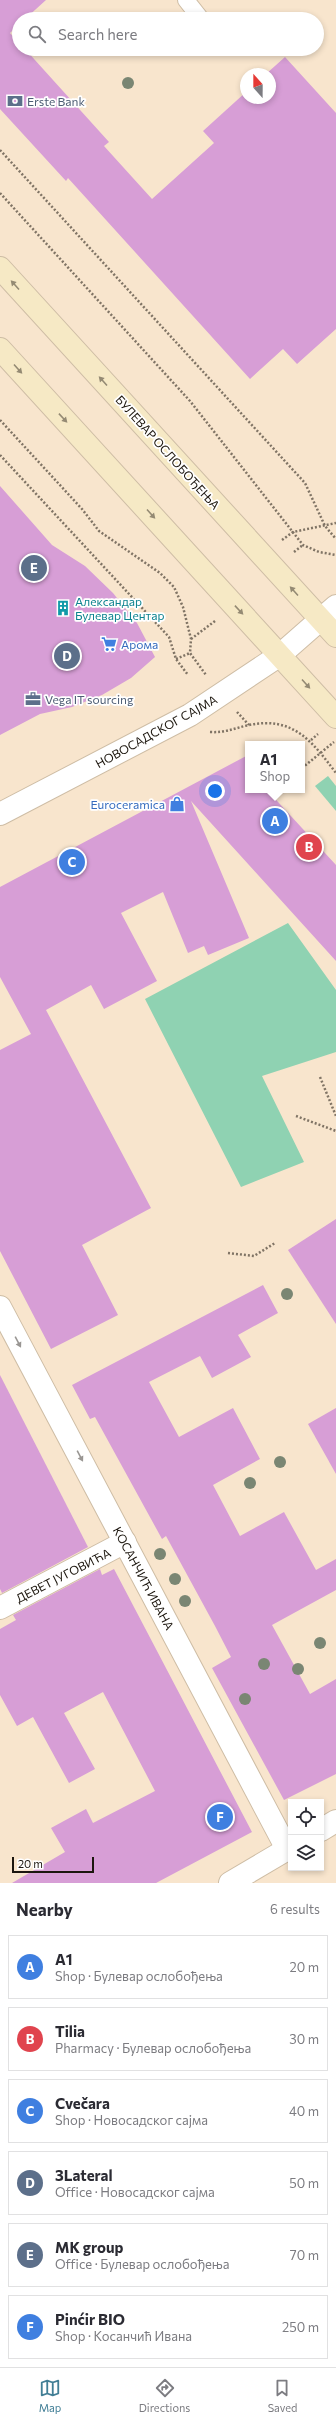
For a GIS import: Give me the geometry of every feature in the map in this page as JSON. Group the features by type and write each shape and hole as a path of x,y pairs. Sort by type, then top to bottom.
{"main road":[{"name":"БУЛЕВАР ОСЛОБОЂЕЊА","path":"0,268 328,613 336,636"},
{"path":"0,349 336,717"}],"street":[{"name":"НОВОСАДСКОГ САЈМА","path":"0,814 190,715 280,655 328,613"},
{"name":"КОСАНЧИЋ ИВАНА","path":"0,1307 288,1846"},
{"name":"ДЕВЕТ ЈУГОВИЋА","path":"0,1608 125,1542"},
{"path":"324,1828 336,1821"},
{"path":"230,1883 288,1849"}],"lane":[{"path":"186,0 195,12"}],"path":[{"path":"0,150 305,483 325,526 336,539"},
{"path":"0,193 190,401 303,545 336,556"},
{"path":"0,420 82,509 99,531 160,573 174,587 183,607 192,639 190,653 198,666"},
{"path":"0,455 169,637 176,660 188,675"},
{"path":"279,543 293,532 336,523"},
{"path":"289,556 303,545"},
{"path":"192,639 214,622"},
{"path":"176,660 190,653"},
{"path":"237,712 249,725"},
{"path":"209,732 225,733 249,725 266,723 286,726 298,731 321,752 336,773"},
{"path":"305,765 334,742"},
{"path":"320,1077 336,1116"},
{"path":"296,1116 336,1130"},
{"path":"228,1253 254,1256 275,1243"}],"green space":[{"path":"328,776 336,786 336,811 315,786"},
{"path":"288,923 336,990 336,1052 262,1076 304,1162 241,1187 145,999"}],"building":[{"path":"0,0 46,0 33,12 12,12 12,31 10,33 12,35 12,56 31,56 109,142 104,146 152,199 214,143 203,131 240,97 240,104 276,104 276,68 273,68 285,57 336,113 336,329 297,364 283,349 250,379 68,178 66,181 0,109"},
{"name":"Александар Булевар Центар","path":"0,486 52,545 85,566 113,593 137,623 155,657 131,678 102,695 72,707 40,714 0,735"},
{"path":"245,757 245,793 270,793 336,865 336,961 191,801 249,938 208,955 204,946 188,953 163,892 121,913 157,981 104,1009 91,985 46,1010 151,1208 82,1245 118,1315 51,1349 0,1251 0,1050 31,1034 0,977 0,887"},
{"path":"336,1219 336,1324 288,1250"},
{"path":"263,1285 278,1313 238,1335 251,1357 212,1378 200,1356 149,1382 179,1437 233,1408 260,1459 213,1485 240,1536 284,1512 316,1570 336,1559 336,1590 272,1625 310,1694 336,1679 336,1774 284,1800 212,1668 231,1657 166,1536 162,1539 95,1417 90,1419 72,1385"},
{"path":"0,1375 88,1547 2,1593 0,1589"},
{"path":"336,1408 336,1474 308,1424"},
{"path":"100,1569 102,1575 114,1569 252,1832 156,1883 12,1883 65,1852 51,1828 86,1809 93,1823 155,1791 103,1692 64,1713 95,1769 69,1783 33,1717 17,1726 0,1695 0,1629 16,1620 13,1615"}],"place":[{"name":"Erste Bank","path":"15,101"},
{"name":"MK group","path":"34,568"},
{"name":"Александар Булевар Центар","path":"63,608"},
{"name":"Арома","path":"109,644"},
{"name":"3Lateral","path":"67,656"},
{"name":"Vega IT sourcing","path":"33,699"},
{"name":"Euroceramica","path":"177,804"},
{"name":"A1","path":"275,821"},
{"name":"Tilia","path":"309,847"},
{"name":"Cvečara","path":"72,862"},
{"name":"Pinćir BIO","path":"220,1817"}]}
